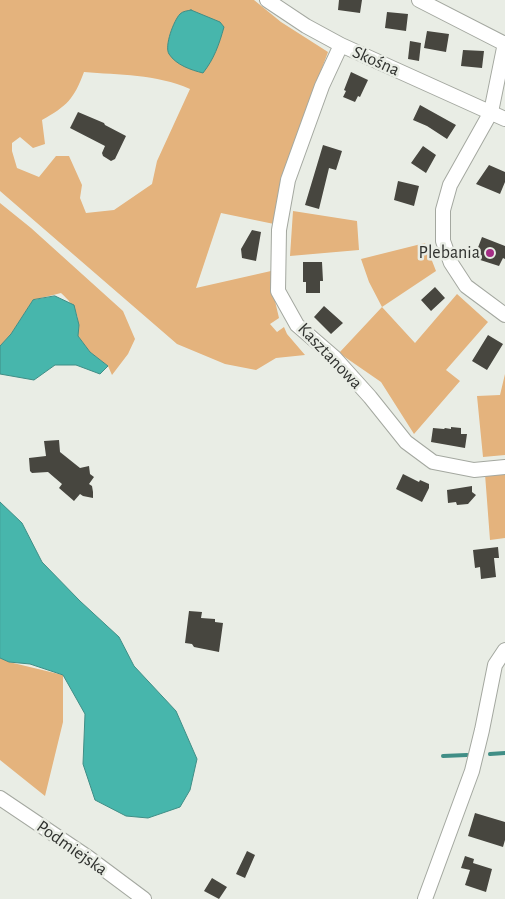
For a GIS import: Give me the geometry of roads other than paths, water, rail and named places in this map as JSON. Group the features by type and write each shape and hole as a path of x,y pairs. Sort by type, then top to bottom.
{"street":[{"name":"Skośna","path":"267,0 286,6 306,26 341,45 505,119"},
{"path":"419,0 505,44 491,112 450,185 443,210 443,241 452,263 466,286 505,316"},
{"name":"Kasztanowa","path":"341,45 322,86 288,180 279,230 278,290 297,325 334,357 370,397 406,442 433,462 474,470 505,467"},
{"path":"425,899 472,771 495,665 505,650"},
{"name":"Podmiejska","path":"0,798 89,858 144,899"}],"water":[{"path":"191,10 220,22 224,27 216,52 203,73 180,64 172,58 168,50 170,33 178,17 182,12"},
{"path":"55,296 74,305 79,325 78,336 90,352 108,366 100,374 76,365 55,365 34,380 0,374 0,346 11,334 33,300"},
{"path":"0,502 22,523 42,562 119,637 134,666 176,711 197,759 190,790 180,807 148,818 126,816 95,800 83,764 85,714 63,675 30,664 9,662 0,658"}],"waterway":[{"path":"490,754 505,753"},
{"path":"443,756 467,755"}],"place":[{"name":"Plebania","path":"490,253"}]}
